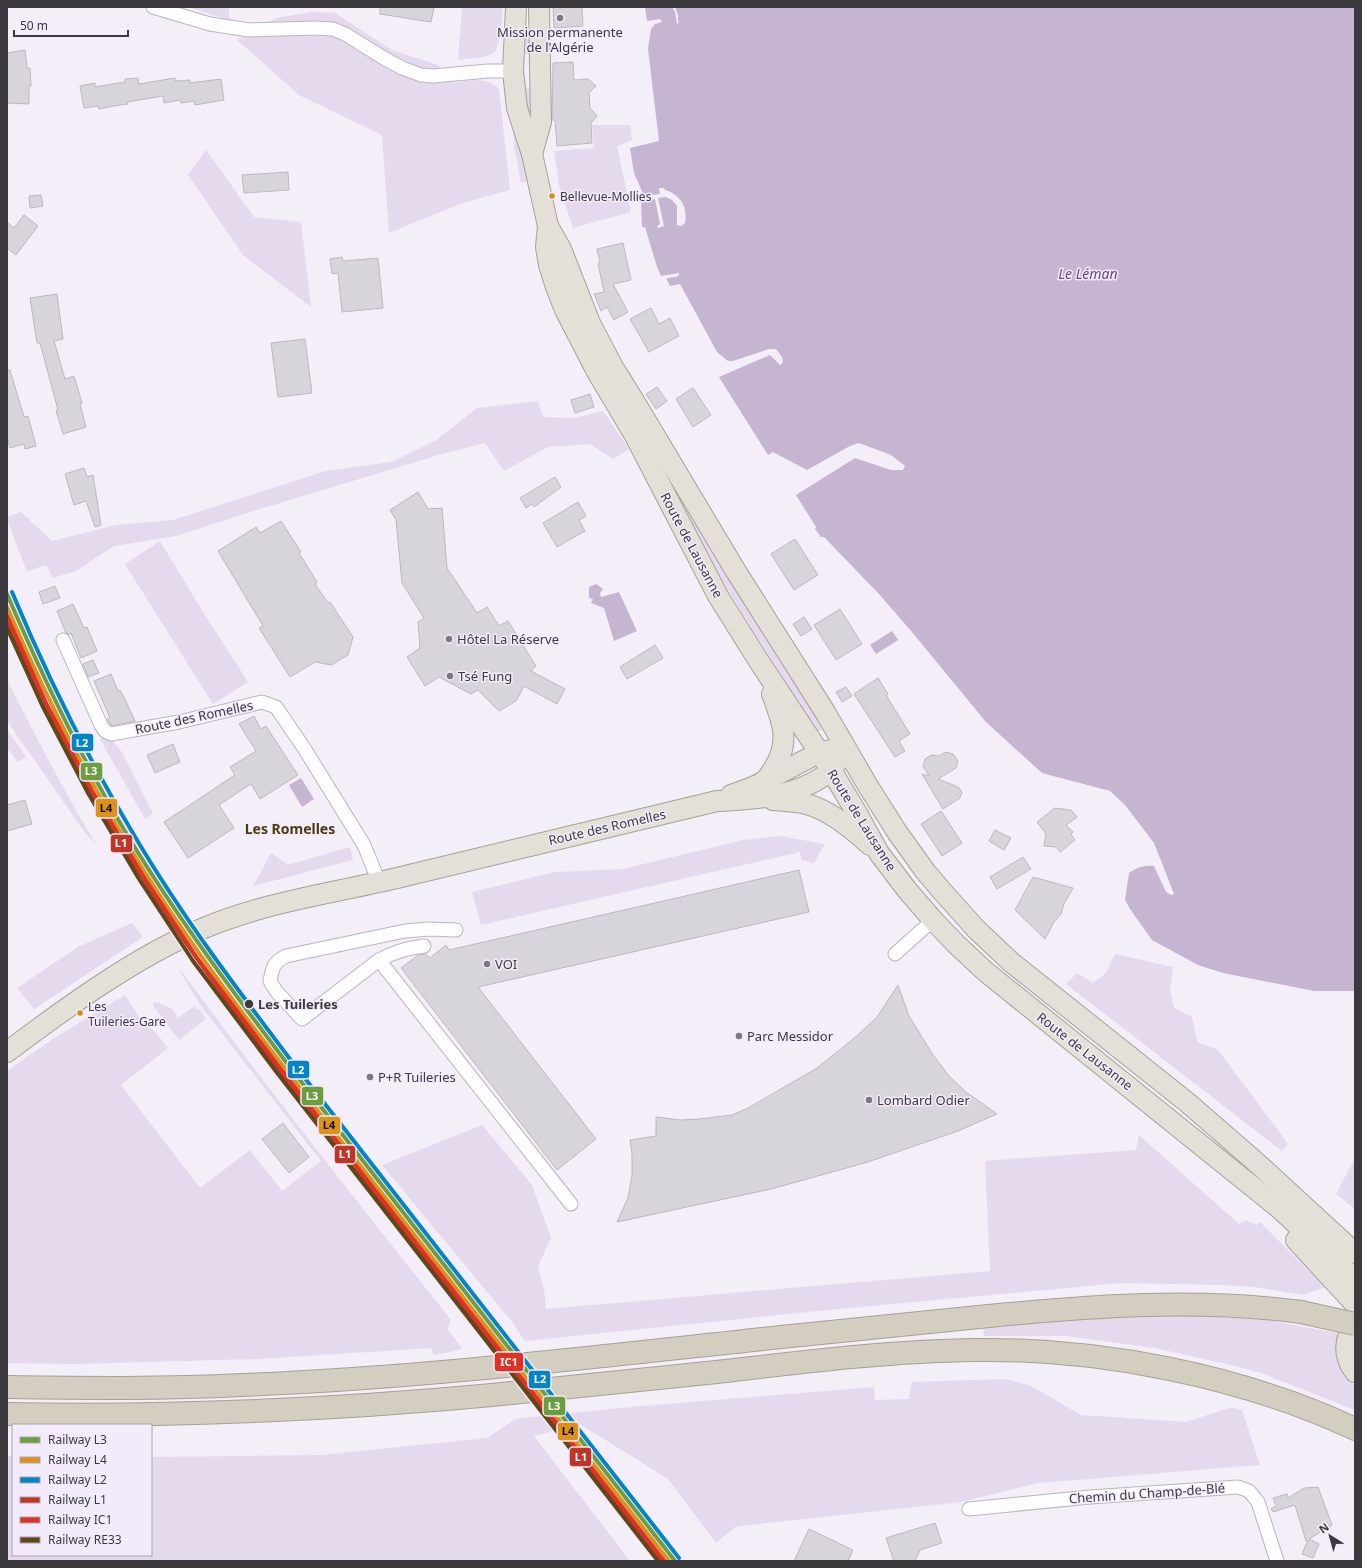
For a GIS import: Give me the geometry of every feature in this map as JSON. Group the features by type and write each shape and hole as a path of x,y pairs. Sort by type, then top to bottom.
{"highway":[{"path":"7,1387 163,1388 338,1380 487,1368 1104,1306 1179,1304 1261,1307 1301,1312 1352,1329"},
{"path":"7,1414 163,1415 334,1408 490,1395 894,1354 978,1350 1023,1351 1114,1360 1178,1371 1233,1385 1288,1402 1355,1429"}],"main road":[{"name":"Route de Lausanne","path":"516,7 513,71 517,108 532,154 548,226 561,249 590,323 613,367 737,573 825,712 899,836 925,871 952,903 1010,962 1188,1104 1257,1163 1355,1253"},
{"name":"Route de Lausanne","path":"532,154 541,122 539,7"},
{"path":"513,71 524,62 530,61 540,71"},
{"name":"Route de Lausanne","path":"548,226 546,247 549,265 565,310 597,372 638,443 710,583 760,663 820,752 879,853 907,890 957,945 991,976 1142,1096 1279,1208 1355,1279"},
{"path":"760,663 784,731 781,754 771,774 760,790"},
{"path":"760,790 820,752 846,749"},
{"path":"760,790 803,788 815,782 831,770 846,749"},
{"path":"760,790 821,809 842,822 879,853"},
{"name":"Route des Romelles","path":"7,1052 89,994 156,952 191,934 231,918 260,909 379,882 760,790"},
{"path":"933,920 952,903"},
{"path":"1243,1180 1275,1220 1355,1304"},
{"path":"1352,1329 1347,1339 1346,1351 1349,1362 1355,1372"}],"street":[{"path":"153,7 210,24 249,30 315,28 333,29 345,34 402,68 421,75 433,76 488,71 513,71"},
{"name":"Route des Romelles","path":"63,640 101,725 105,731 111,734 180,722 262,702 276,707 304,748 364,845 379,882"},
{"path":"895,954 933,920"},
{"path":"424,946 409,947 379,960 302,1019 276,991 270,981 272,969 277,961 286,956 406,931 429,929 456,930"},
{"path":"379,960 571,1204"},
{"name":"Chemin du Champ-de-Blé","path":"969,1509 1090,1497 1238,1487 1249,1491 1258,1502 1277,1561"}],"shaded area":[{"path":"188,7 229,7 229,20"},
{"path":"462,7 503,7 501,35 495,52 485,57 458,60"},
{"path":"312,12 335,13 392,50 438,65 452,83 477,80 489,82 499,89 510,190 462,203 389,233 382,135 299,95 237,40 276,18"},
{"path":"534,30 533,55 519,55 519,31"},
{"path":"535,87 533,118 529,119 520,88 527,89"},
{"path":"513,115 529,181 521,183 514,145"},
{"path":"592,125 630,125 632,140 617,146 631,212 573,228 559,185 554,151 594,148"},
{"path":"206,150 254,217 301,222 311,307 243,255 188,175"},
{"path":"538,401 543,417 574,418 603,411 629,449 613,459 590,444 548,447 504,471 485,443 442,454 176,536 114,546 76,571 53,578 46,565 27,572 7,519 7,517 21,512 52,541 116,525 173,520 326,471 391,462 435,441 477,408"},
{"path":"626,404 697,526 816,715 822,729 817,733 717,572"},
{"path":"160,541 248,682 213,704 125,564"},
{"path":"7,679 61,783 96,844 86,834 7,721"},
{"path":"7,730 26,757 18,762 10,751 7,751"},
{"path":"109,736 121,751 153,813 145,819 100,739"},
{"path":"780,836 825,844 814,863 802,860 800,852 481,925 472,892 555,872 623,869 743,840"},
{"path":"350,847 353,860 253,886 271,853 288,865"},
{"path":"132,923 143,937 34,1009 17,988 78,947"},
{"path":"1115,954 1173,967 1170,990 1174,1008 1192,1017 1197,1042 1218,1050 1288,1144 1282,1151 1066,984 1077,973 1093,983 1106,973"},
{"path":"180,969 280,1102 451,1320 447,1329 462,1348 434,1355 431,1348 259,1359 74,1364 7,1363 7,1071 51,1040 125,995 139,1017 157,1034 168,1048 121,1085 200,1188 250,1150 282,1191 321,1161 201,1006 182,975"},
{"path":"156,1002 171,1008 178,1018 194,1006 197,1010 199,1009 206,1019 179,1040 154,1007 153,1003"},
{"path":"482,1125 532,1185 551,1238 538,1266 544,1289 546,1309 990,1271 985,1161 1136,1150 1139,1135 1239,1224 1246,1220 1256,1225 1260,1222 1325,1287 1303,1295 1255,1287 1121,1283 827,1310 525,1341 512,1322 382,1165"},
{"path":"1355,1158 1355,1209 1336,1194"},
{"path":"1200,1315 1273,1321 1341,1334 1349,1378 1355,1385 1355,1410 1261,1373 1155,1348 1066,1336 984,1336 983,1327 1037,1322 1145,1316"},
{"path":"1005,1379 1031,1386 1081,1415 1186,1422 1232,1407 1242,1410 1260,1465 1038,1483 962,1502 740,1526 735,1527 716,1543 668,1479 580,1424 534,1436 630,1561 7,1561 7,1456 12,1456 12,1556 152,1556 152,1457 321,1455 487,1438 515,1419 629,1407 874,1387 875,1400 909,1399 912,1382"}],"water":[{"name":"Le Léman","path":"645,7 672,7 675,12 677,24 679,22 675,7 1355,7 1355,991 1314,991 1223,973 1198,965 1152,940 1125,900 1129,873 1141,867 1154,866 1166,892 1171,895 1174,894 1154,843 1125,805 1110,791 1042,773 986,722 878,593 824,537 821,537 815,529 816,527 796,495 855,458 891,470 903,470 905,466 891,455 859,443 850,446 807,470 773,452 768,455 719,377 770,355 780,365 783,362 782,357 776,349 769,349 733,361 728,361 717,352 680,284 670,286 667,278 677,277 679,273 661,276 645,227 642,227 641,202 655,199 660,224 657,226 658,228 664,226 658,198 666,197 672,200 677,206 677,225 681,226 685,223 686,217 684,207 679,198 664,188 659,188 660,194 644,196 634,173 630,148 659,141 648,49 651,29 655,24 662,22 660,19 647,21"},
{"path":"596,584 603,589 600,593 601,597 619,592 637,631 614,641 604,608 591,603 593,599 589,598 589,587"},
{"path":"892,631 898,640 876,654 870,645"},
{"path":"301,778 314,799 302,807 289,785"}],"building":[{"path":"380,7 434,7 431,22 380,14"},
{"path":"553,7 582,7 583,26 554,28"},
{"path":"25,50 27,68 30,68 31,86 29,86 29,104 7,103 7,53"},
{"path":"573,62 574,80 588,79 596,86 589,93 590,108 597,116 591,123 592,143 557,146 555,120 552,120 553,63"},
{"path":"138,78 139,84 175,78 175,81 190,80 190,83 221,79 224,100 195,105 194,101 181,103 180,100 164,103 163,96 127,102 128,104 99,109 98,106 84,108 80,86 95,83 95,87 125,82 125,79"},
{"path":"288,172 289,190 244,193 242,175"},
{"path":"41,195 43,206 30,208 29,196"},
{"path":"24,215 38,226 16,255 7,248 7,222 14,228"},
{"path":"623,243 631,280 613,284 628,312 614,320 607,307 601,311 594,294 604,292 598,264 600,263 597,249"},
{"path":"342,257 343,261 378,258 383,308 342,312 338,273 332,274 330,259"},
{"path":"57,294 63,339 54,341 65,379 74,376 82,403 80,404 86,427 63,434 40,343 37,343 30,298"},
{"path":"651,308 659,324 670,318 679,336 649,352 630,319"},
{"path":"305,339 312,393 278,397 271,343"},
{"path":"7,370 10,370 24,417 28,416 36,446 25,449 24,444 10,448 7,437"},
{"path":"657,387 667,401 656,409 646,394"},
{"path":"693,388 711,415 693,427 676,399"},
{"path":"590,394 594,407 575,413 571,400"},
{"path":"84,468 87,477 93,475 101,525 95,527 86,501 74,505 65,474"},
{"path":"555,477 561,487 534,507 532,504 526,508 520,498"},
{"path":"418,492 428,509 442,508 447,568 477,613 487,607 499,626 508,621 536,666 531,671 565,689 557,704 524,686 516,701 499,711 478,690 471,694 439,677 425,686 407,657 420,648 418,622 424,618 402,583 396,520 390,510"},
{"path":"578,502 586,516 579,520 585,531 557,547 543,523"},
{"path":"281,521 301,552 299,553 317,582 315,584 328,603 330,602 353,637 348,655 331,665 315,662 290,677 259,628 263,626 218,551 256,527 260,533"},
{"path":"795,539 818,575 794,590 771,554"},
{"path":"55,586 60,598 43,604 39,592"},
{"path":"73,604 84,628 87,627 97,651 81,658 71,633 69,635 66,633 57,611"},
{"path":"840,609 862,644 836,660 814,625"},
{"path":"804,617 812,629 801,636 793,624"},
{"path":"655,645 663,658 627,679 620,667"},
{"path":"93,660 99,673 88,677 83,664"},
{"path":"111,674 118,691 120,690 124,697 135,721 112,726 108,721 107,719 110,718 94,681"},
{"path":"878,678 888,694 886,695 910,734 899,741 905,751 895,757 854,694"},
{"path":"846,687 852,696 842,702 836,692"},
{"path":"254,716 261,729 266,726 298,775 260,799 251,784 219,805 234,828 188,858 164,822 235,775 230,767 256,751 239,724"},
{"path":"173,744 180,762 155,773 147,755"},
{"path":"946,752 953,754 958,761 956,768 938,779 958,787 962,792 960,798 943,809 922,774 929,776 923,766 925,759 932,755 939,756"},
{"path":"25,800 32,824 7,831 7,805"},
{"path":"1055,808 1071,810 1077,817 1066,825 1073,832 1071,834 1075,840 1060,852 1056,847 1044,846 1046,834 1037,822"},
{"path":"941,811 962,843 942,856 921,824"},
{"path":"995,830 1011,838 1004,850 989,841"},
{"path":"1023,857 1031,869 997,889 990,877"},
{"path":"799,870 809,912 478,987 596,1139 557,1170 401,968 418,955 426,954 430,958 446,945 449,950"},
{"path":"1033,877 1073,888 1064,904 1061,914 1054,922 1045,939 1015,910"},
{"name":"Lombard Odier","path":"898,985 909,1016 933,1055 949,1076 966,1092 997,1114 958,1131 868,1162 771,1189 617,1222 628,1198 632,1176 632,1154 630,1140 656,1136 656,1117 681,1120 700,1119 732,1115 748,1108 817,1068 858,1035 877,1017"},
{"path":"283,1123 309,1157 289,1173 262,1139"},
{"path":"1318,1487 1332,1525 1309,1539 1319,1544 1313,1558 1302,1554 1308,1540 1306,1541 1295,1505 1273,1512 1271,1509 1276,1506 1273,1498 1287,1494 1288,1498 1304,1488"},
{"path":"935,1523 942,1543 920,1550 915,1561 894,1561 886,1538"},
{"path":"809,1529 853,1550 848,1561 794,1561"}],"rail line":[{"name":"L2","path":"12,592 68,716 100,776 152,865 190,923 293,1063 679,1558"},
{"name":"L3","path":"7,594 49,688 79,749 129,838 166,897 226,982 289,1066 675,1561"},
{"name":"L4","path":"7,607 37,675 88,775 124,839 200,955 291,1077 669,1561"},
{"name":"IC1","path":"7,616 46,703 92,791 143,876 197,958 282,1071 664,1561"},
{"name":"L1","path":"7,619 52,718 103,813 141,875 196,957 224,997 374,1192 662,1561"},
{"name":"RE33","path":"7,628 42,705 88,793 139,879 193,961 278,1074 658,1561"}],"place":[{"name":"Mission permanente de l'Algérie","path":"560,18"},
{"name":"Bellevue-Mollies","path":"552,196"},
{"name":"Hôtel La Réserve","path":"449,639"},
{"name":"Tsé Fung","path":"450,676"},
{"name":"VOI","path":"487,964"},
{"name":"Les Tuileries","path":"249,1004"},
{"name":"Les Tuileries-Gare","path":"80,1013"},
{"name":"Parc Messidor","path":"739,1036"},
{"name":"P+R Tuileries","path":"370,1077"},
{"name":"Lombard Odier","path":"869,1100"}],"district":[{"name":"Les Romelles","path":"290,828"}]}
